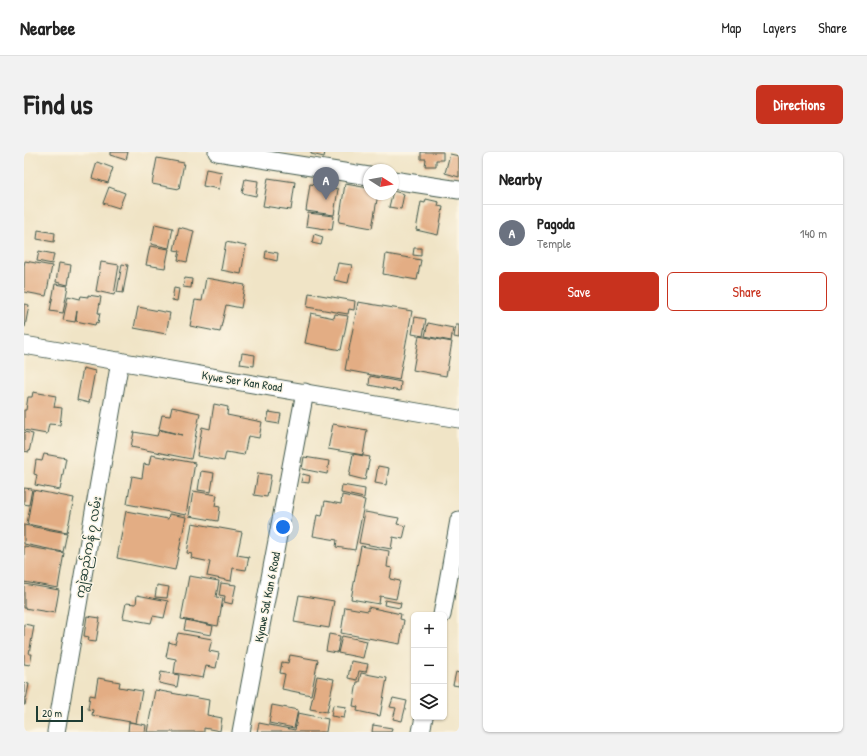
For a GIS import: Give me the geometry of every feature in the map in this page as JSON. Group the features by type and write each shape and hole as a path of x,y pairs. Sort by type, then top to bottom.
{"street":[{"path":"217,152 363,175"},
{"path":"399,181 459,190"},
{"name":"Kywe Ser Kan Road","path":"24,345 459,419"},
{"name":"ကျွဲဆည်ကန် ၇ လမ်း","path":"56,732 120,361"},
{"name":"Kyawe Sal Kan 6 Road","path":"241,732 305,392"},
{"path":"443,612 459,520"},
{"path":"421,732 423,720"}],"building":[{"path":"110,152 128,152 126,160 110,155"},
{"path":"311,152 325,152 324,157 311,154"},
{"path":"421,152 443,152 443,160 436,160 436,166 425,166 426,159 421,159"},
{"path":"450,154 459,156 459,177 445,173"},
{"path":"157,158 184,163 179,189 152,184"},
{"path":"97,162 113,168 108,183 92,178"},
{"path":"206,169 222,172 219,189 203,186"},
{"path":"268,178 295,182 291,210 263,206"},
{"path":"245,179 258,181 256,196 242,193"},
{"path":"310,184 338,189 334,215 306,211"},
{"path":"345,184 363,187 363,200 377,200 372,228 339,222"},
{"path":"109,187 125,193 119,208 103,203"},
{"path":"399,193 404,194 401,209 389,207 391,200 399,200"},
{"path":"426,199 439,202 438,206 443,207 438,235 416,230 421,202 425,203"},
{"path":"308,213 334,216 332,230 306,226"},
{"path":"155,224 173,228 169,248 151,244"},
{"path":"179,227 194,231 187,262 178,260 180,251 174,250"},
{"path":"38,230 55,233 54,242 37,239"},
{"path":"314,234 323,237 321,245 312,243"},
{"path":"226,242 246,246 241,274 221,270"},
{"path":"150,246 169,249 165,268 146,265"},
{"path":"414,248 421,248 421,256 413,255"},
{"path":"39,251 54,254 52,264 37,261"},
{"path":"266,251 278,253 277,261 265,258"},
{"path":"386,254 421,260 417,280 383,274"},
{"path":"25,261 52,266 46,296 24,292"},
{"path":"101,262 119,265 114,295 96,291"},
{"path":"59,263 71,265 68,285 56,282"},
{"path":"338,263 352,265 348,283 334,280"},
{"path":"122,264 128,265 123,293 117,292"},
{"path":"185,278 192,279 191,288 183,287"},
{"path":"206,278 245,285 241,308 226,305 220,332 190,326 195,300 202,301"},
{"path":"55,284 68,286 63,313 50,311"},
{"path":"174,288 179,289 177,301 172,300"},
{"path":"309,293 355,301 354,310 349,309 348,314 307,307"},
{"path":"88,295 101,297 98,323 96,322 95,325 76,321 77,311 75,322 63,320 68,296 80,299 81,296 88,297"},
{"path":"358,302 412,311 399,380 345,370"},
{"path":"24,304 29,305 25,327 24,327"},
{"path":"138,307 170,313 166,334 134,328"},
{"path":"311,313 334,318 335,314 348,316 341,350 305,343"},
{"path":"415,317 426,319 423,336 412,334"},
{"path":"428,323 453,328 451,341 425,336"},
{"path":"456,325 459,325 459,338 454,337"},
{"path":"419,336 452,342 446,376 413,370"},
{"path":"242,353 255,355 254,366 240,364"},
{"path":"83,368 95,371 89,403 77,400"},
{"path":"370,376 401,382 400,391 369,385"},
{"path":"33,392 56,396 54,407 62,408 60,425 49,424 47,434 24,430 24,410 26,410 28,397 32,397"},
{"path":"214,404 228,407 227,415 262,422 259,438 248,436 244,455 226,452 224,461 197,456 202,427 210,429"},
{"path":"172,407 200,413 191,459 131,447 134,432 157,436 159,430 182,435 159,429 162,415 170,416"},
{"path":"269,412 281,414 279,424 267,422"},
{"path":"333,424 367,430 363,455 328,449"},
{"path":"24,432 33,434 29,452 24,451"},
{"path":"44,454 66,458 60,490 35,485 37,475 34,474 36,460 42,461"},
{"path":"353,454 370,457 365,480 349,476"},
{"path":"151,455 195,463 186,515 127,504 132,476 142,478 144,464 149,465"},
{"path":"304,457 329,461 327,474 302,469"},
{"path":"378,466 389,468 386,485 375,483"},
{"path":"201,471 214,473 211,492 198,490"},
{"path":"258,473 271,475 267,497 254,495"},
{"path":"303,474 310,476 309,483 301,482"},
{"path":"342,485 365,489 364,498 341,493"},
{"path":"24,488 32,489 29,505 24,504"},
{"path":"33,490 74,498 67,532 27,524"},
{"path":"193,491 217,495 215,506 220,507 218,521 189,516"},
{"path":"342,495 365,500 355,550 336,547 337,540 313,536 317,515 322,516 325,501 341,504"},
{"path":"126,511 168,519 169,514 186,517 175,570 117,558"},
{"path":"365,512 399,518 397,524 406,526 403,539 393,537 391,549 359,543"},
{"path":"192,523 242,532 237,555 249,557 246,570 233,568 231,581 207,576 210,562 191,558 192,554 187,553"},
{"path":"24,525 67,533 63,552 24,544"},
{"path":"24,546 64,553 58,588 24,582"},
{"path":"361,546 389,551 387,567 392,568 390,579 400,581 396,599 380,596 379,604 351,599"},
{"path":"189,576 219,581 216,597 223,598 218,626 181,619"},
{"path":"221,583 236,585 232,604 224,602 225,596 219,595"},
{"path":"24,584 59,590 55,613 24,608"},
{"path":"157,585 169,587 167,598 155,597"},
{"path":"137,595 168,601 164,618 153,616 151,623 123,618 126,603 136,604"},
{"path":"299,595 334,601 329,628 294,622"},
{"path":"385,600 401,603 400,608 384,605"},
{"path":"345,607 368,611 368,607 401,614 400,619 404,620 400,644 341,633"},
{"path":"87,616 100,618 96,642 88,641 89,637 84,636"},
{"path":"186,620 213,626 211,635 184,630"},
{"path":"24,624 34,626 29,654 32,654 30,665 24,664"},
{"path":"178,633 212,639 209,651 219,653 216,668 206,666 203,678 174,673 176,659 166,657 169,642 175,644"},
{"path":"329,634 340,636 337,653 326,651"},
{"path":"342,636 367,641 363,658 338,653"},
{"path":"290,655 318,660 311,695 282,689 285,674 280,673 282,662 288,663"},
{"path":"351,661 368,664 366,672 359,671 357,680 348,678"},
{"path":"161,672 179,675 177,687 159,683"},
{"path":"456,672 459,673 459,686 453,685"},
{"path":"361,673 387,678 380,716 357,711 358,707 353,706 357,682 359,682"},
{"path":"317,676 334,679 327,712 310,709"},
{"path":"98,678 120,682 119,687 142,691 136,723 92,715 93,710 88,709 90,695 95,696"},
{"path":"24,683 29,684 25,705 24,705"},
{"path":"155,690 209,700 207,715 222,718 220,731 204,728 204,732 147,732"},
{"path":"393,698 407,701 402,721 393,719 396,708 390,707"},
{"path":"272,705 298,710 294,728 269,723"},
{"path":"333,705 346,707 344,718 331,716"},
{"path":"298,713 328,719 326,732 257,732 259,723 295,730"},
{"path":"129,722 146,725 145,732 128,732"},
{"path":"373,725 392,728 391,732 372,732"}],"place":[{"name":"Pagoda","path":"326,200"}]}
